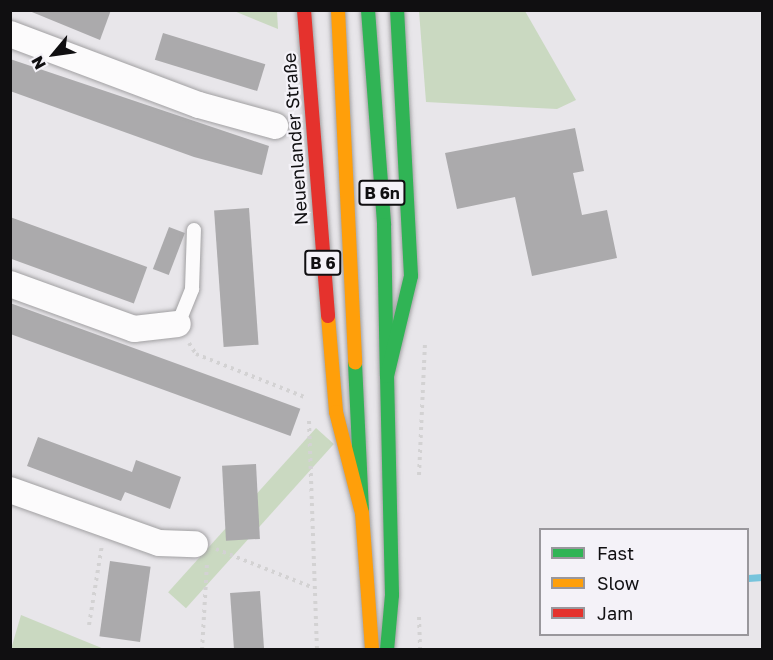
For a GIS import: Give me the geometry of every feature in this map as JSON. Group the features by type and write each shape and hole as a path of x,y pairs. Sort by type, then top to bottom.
{"main road":[{"name":"Neuenlander Straße","path":"304,10 336,412 362,513"},
{"name":"Neuenlander Straße","path":"338,10 362,513 372,650"},
{"name":"B 6n","path":"368,10 384,225 387,376"},
{"path":"387,650 392,595 387,376 411,276 397,10"}],"street":[{"path":"10,33 199,105 275,126"},
{"path":"10,284 134,329 178,324"},
{"path":"10,490 159,543 195,544"}],"lane":[{"path":"178,324 192,289 194,230"}],"path":[{"path":"178,324 196,354 308,398"},
{"path":"89,625 105,524"},
{"path":"195,544 314,588"},
{"path":"195,544 209,565 202,650"}],"green space":[{"path":"234,11 277,11 278,29"},
{"path":"419,11 525,11 576,100 557,109 426,102"},
{"path":"316,428 334,444 186,608 168,592"},
{"path":"21,615 104,649 11,649"}],"building":[{"path":"27,10 111,10 100,40"},
{"path":"163,33 265,64 257,91 155,60"},
{"path":"10,59 269,146 262,175 194,157 10,91"},
{"path":"575,128 584,171 573,173 582,215 607,210 617,258 532,276 515,197 457,209 445,153"},
{"path":"249,208 259,345 224,347 214,210"},
{"path":"10,217 147,267 134,304 10,259"},
{"path":"169,227 185,233 169,275 153,269"},
{"path":"10,303 300,409 290,436 10,334"},
{"path":"38,437 132,472 136,460 181,477 170,509 125,492 121,501 27,466"},
{"path":"256,464 260,539 226,541 222,466"},
{"path":"110,561 151,567 140,642 99,636"},
{"path":"260,591 264,650 234,650 230,593"}],"waterway":[{"path":"749,578 762,577"}],"traffic: fast":[{"path":"368,10 384,225 387,376"},
{"path":"387,650 392,595 387,376 411,276 397,10"},
{"path":"355,363 362,513"}],"traffic: slow":[{"path":"338,10 355,363"},
{"path":"328,316 336,412 362,513 372,650"}],"traffic: jam":[{"path":"304,10 328,316"}]}
